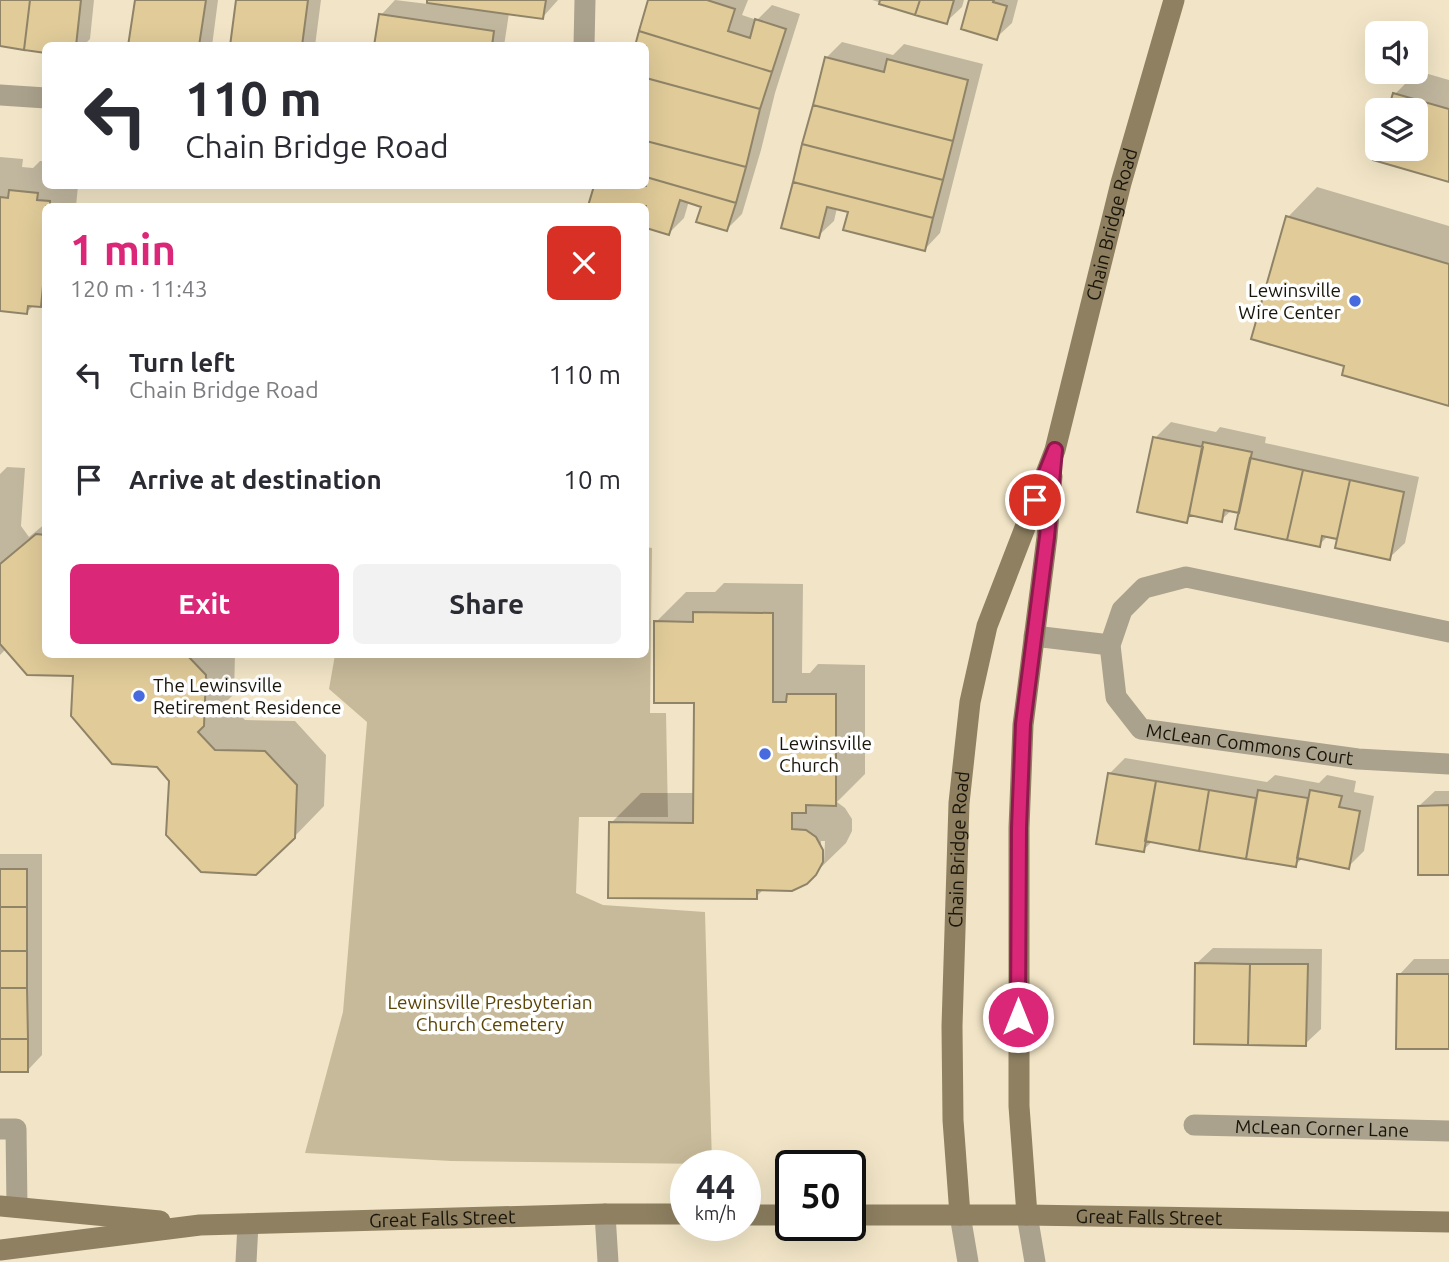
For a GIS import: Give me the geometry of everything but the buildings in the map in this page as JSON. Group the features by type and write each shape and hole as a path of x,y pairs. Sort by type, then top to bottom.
{"main road":[{"name":"Chain Bridge Road","path":"960,1215 953,1120 952,1026 958,828 970,702 988,626 1055,450 1121,183 1174,0"},
{"name":"Chain Bridge Road","path":"1027,1215 1019,1106 1019,828 1023,724 1047,537 1055,450"},
{"name":"Great Falls Street","path":"8,1207 200,1225"},
{"name":"Great Falls Street","path":"0,1250 200,1225 670,1214"},
{"name":"Great Falls Street","path":"866,1215 1449,1222"}],"street":[{"path":"584,42 585,0"},
{"path":"0,95 42,98"},
{"name":"McLean Commons Court","path":"1449,632 1186,577 1144,588 1122,610 1110,645 1116,697 1142,729 1358,759 1449,764"},
{"path":"1034,636 1110,645"},
{"name":"McLean Corner Lane","path":"1194,1125 1449,1131"},
{"path":"0,1129 16,1129 8,1207"},
{"path":"605,1214 608,1262"},
{"name":"Chain Bridge Road","path":"960,1215 968,1262"},
{"name":"Chain Bridge Road","path":"1027,1215 1035,1262"},
{"path":"246,1262 248,1224"}],"green space":[{"name":"Lewinsville Presbyterian Church Cemetery","path":"649,548 652,548 650,713 666,713 668,817 579,817 576,893 603,905 705,912 712,1150 670,1150 670,1164 451,1161 305,1153 343,1012 367,722 329,689 334,658 649,658"}],"place":[{"name":"Lewinsville Wire Center","path":"1355,301"},
{"name":"The Lewinsville Retirement Residence","path":"139,696"},
{"name":"Lewinsville Church","path":"765,754"}],"route":[{"path":"1018,1017 1019,828 1023,724 1047,537 1055,450 1035,500"}]}
